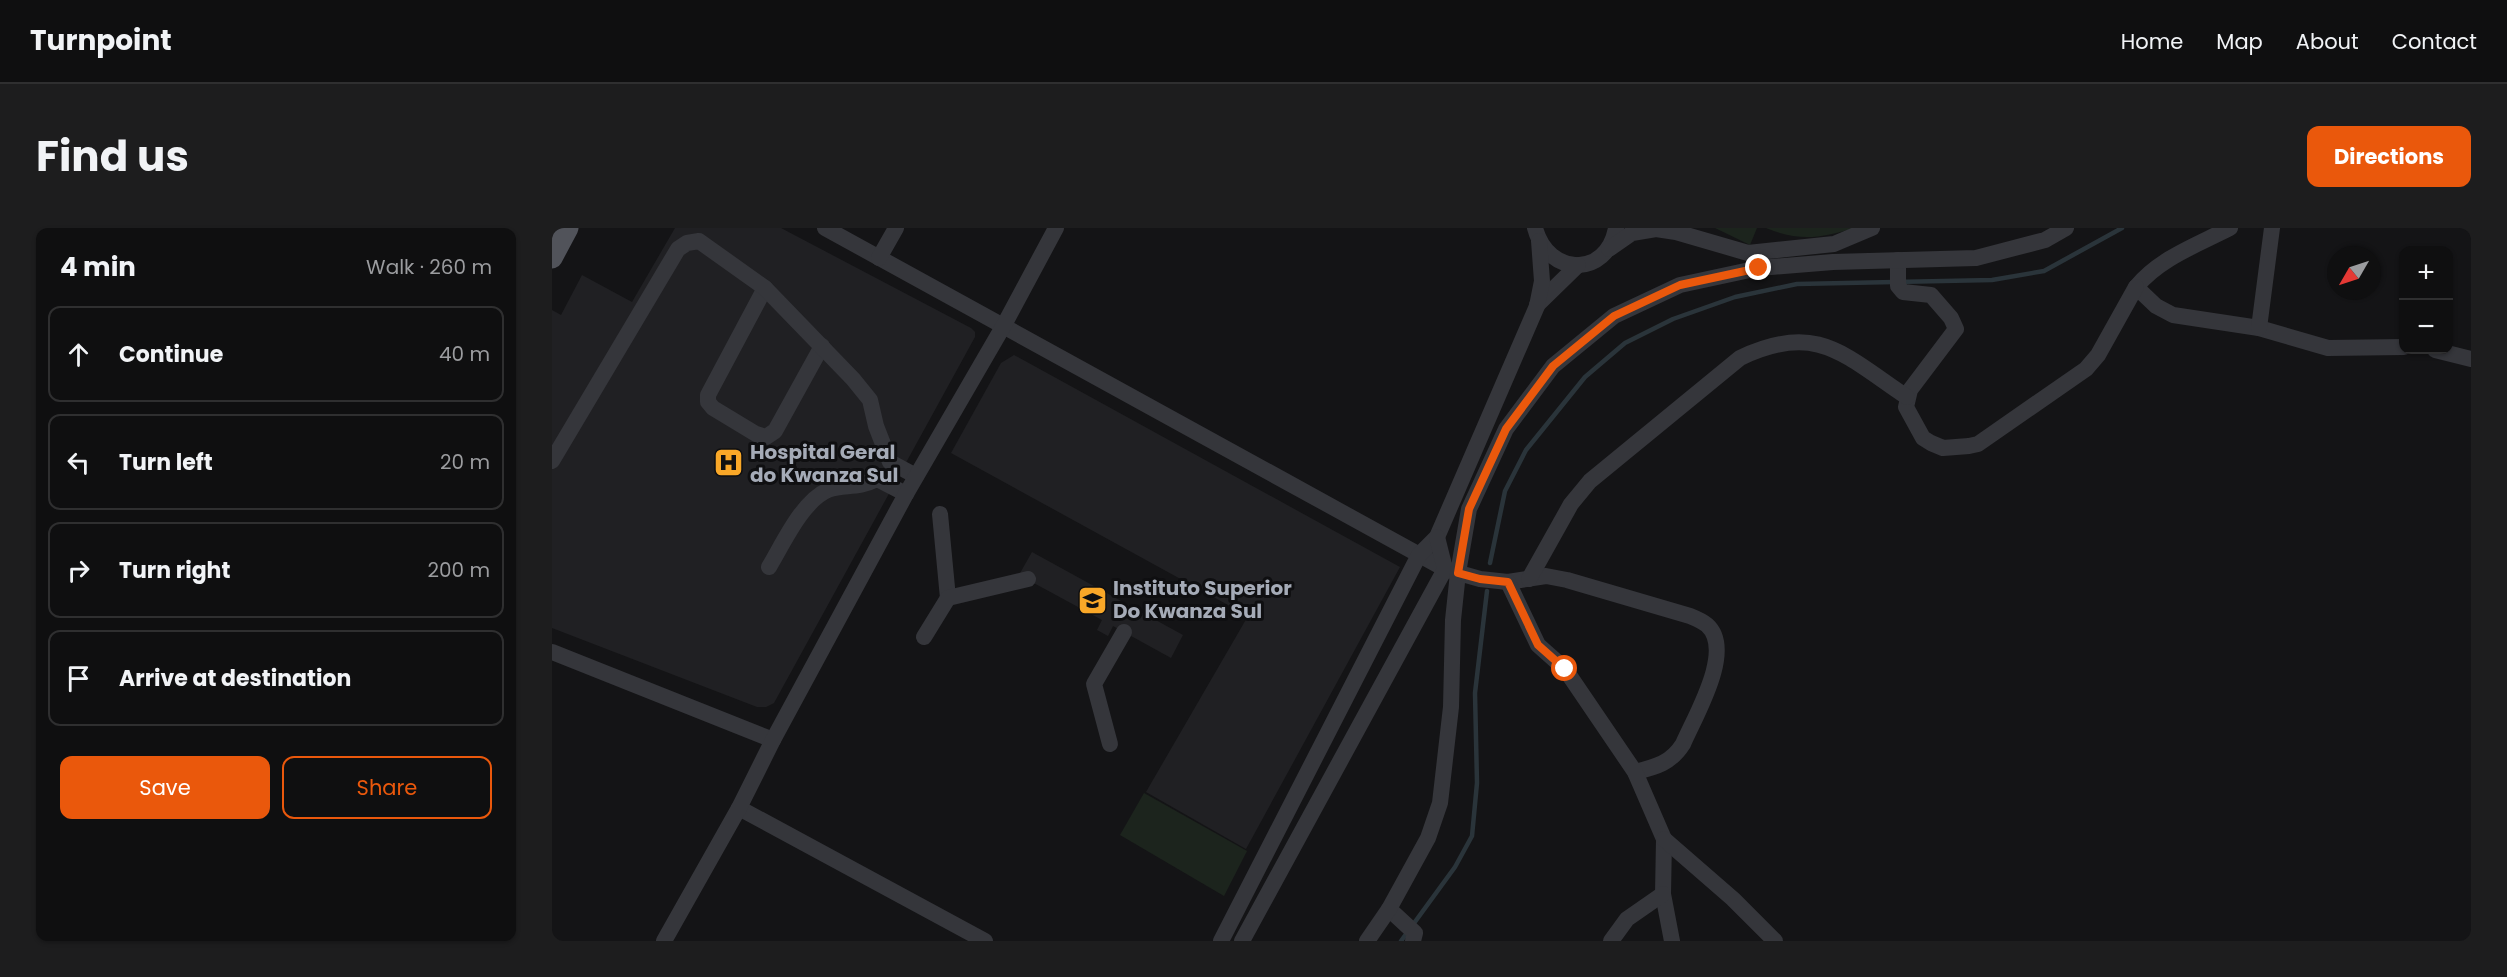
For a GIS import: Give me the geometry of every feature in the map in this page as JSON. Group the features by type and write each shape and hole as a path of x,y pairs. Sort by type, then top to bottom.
{"main road":[{"path":"552,258 568,228"}],"street":[{"path":"825,228 1419,555 1452,571 1480,579 1508,582 1546,576 1567,580 1690,616 1708,626 1718,647 1717,664 1683,744 1676,755 1665,764 1635,772"},
{"path":"879,258 896,228"},
{"path":"664,941 739,808 773,740 915,476 1004,325 1056,228"},
{"path":"1609,249 1616,228"},
{"path":"1537,235 1554,259 1578,265 1599,258 1632,233 1656,229 1673,230 1748,253 1834,244 1872,228"},
{"path":"1242,941 1452,571 1469,509 1506,429 1553,366 1614,316 1680,285 1759,268 1899,272 1976,258 2045,240 2066,228"},
{"path":"1899,272 1903,292 1930,296 1951,318 1956,329 1910,390 1906,407 1923,438 1931,443 1943,448 1978,444 2086,369 2098,355 2136,287 2148,273 2165,261 2230,228"},
{"path":"2259,328 2272,228"},
{"path":"1221,941 1419,555 1437,537 1537,306 1542,281 1537,235"},
{"path":"552,461 678,249 687,243 699,241 765,288 822,346 870,400 876,426 890,462 915,476"},
{"path":"1537,306 1578,265"},
{"path":"2136,287 2157,306 2173,315 2259,328 2328,348 2399,347"},
{"path":"765,288 708,395 708,402 713,408 756,434 766,436 775,431 822,346"},
{"path":"1529,579 1571,504 1590,481 1740,358 1778,343 1803,341 1836,350 1907,397"},
{"path":"2452,354 2471,359"},
{"path":"769,567 810,501 829,490 863,486 877,479 906,494"},
{"path":"924,637 948,598 940,514"},
{"path":"1367,941 1391,911 1428,837 1440,803 1451,707 1453,620 1452,571 1437,537"},
{"path":"948,598 1028,579"},
{"path":"1508,582 1538,645 1565,669 1635,772 1664,839 1662,894 1672,941"},
{"path":"1110,744 1094,684 1124,632"},
{"path":"552,652 773,740"},
{"path":"739,808 985,941"},
{"path":"1664,839 1732,898 1775,941"},
{"path":"1611,941 1627,919 1662,894"},
{"path":"1391,911 1412,935"}],"shaded area":[{"name":"Hospital Geral do Kwanza Sul","path":"675,228 781,228 975,332 975,337 774,703 766,707 757,707 552,628 552,310 561,315 582,275 632,302"},
{"path":"1715,228 1757,228 1750,245"},
{"path":"1766,228 1854,228 1821,236 1800,237"},
{"path":"1014,355 1400,567 1246,849 1146,792 1248,616 951,453 1001,363"},
{"name":"Instituto Superior Do Kwanza Sul","path":"1032,552 1183,635 1171,658 1113,626 1108,636 1097,630 1102,620 1019,575"},
{"path":"1144,793 1247,851 1224,896 1120,835"}],"waterway":[{"path":"1490,563 1505,491 1526,450 1585,377 1625,343 1673,319 1735,297 1797,284 1992,280 2044,271 2122,228"},
{"path":"1401,941 1455,867 1472,836 1477,783 1475,693 1487,591"}],"place":[{"name":"Hospital Geral do Kwanza Sul","path":"729,463"},
{"name":"Instituto Superior Do Kwanza Sul","path":"1092,600"}],"route":[{"path":"1565,669 1538,645 1508,582 1480,579 1458,573 1469,509 1506,429 1553,366 1614,316 1680,285 1759,268"}]}
